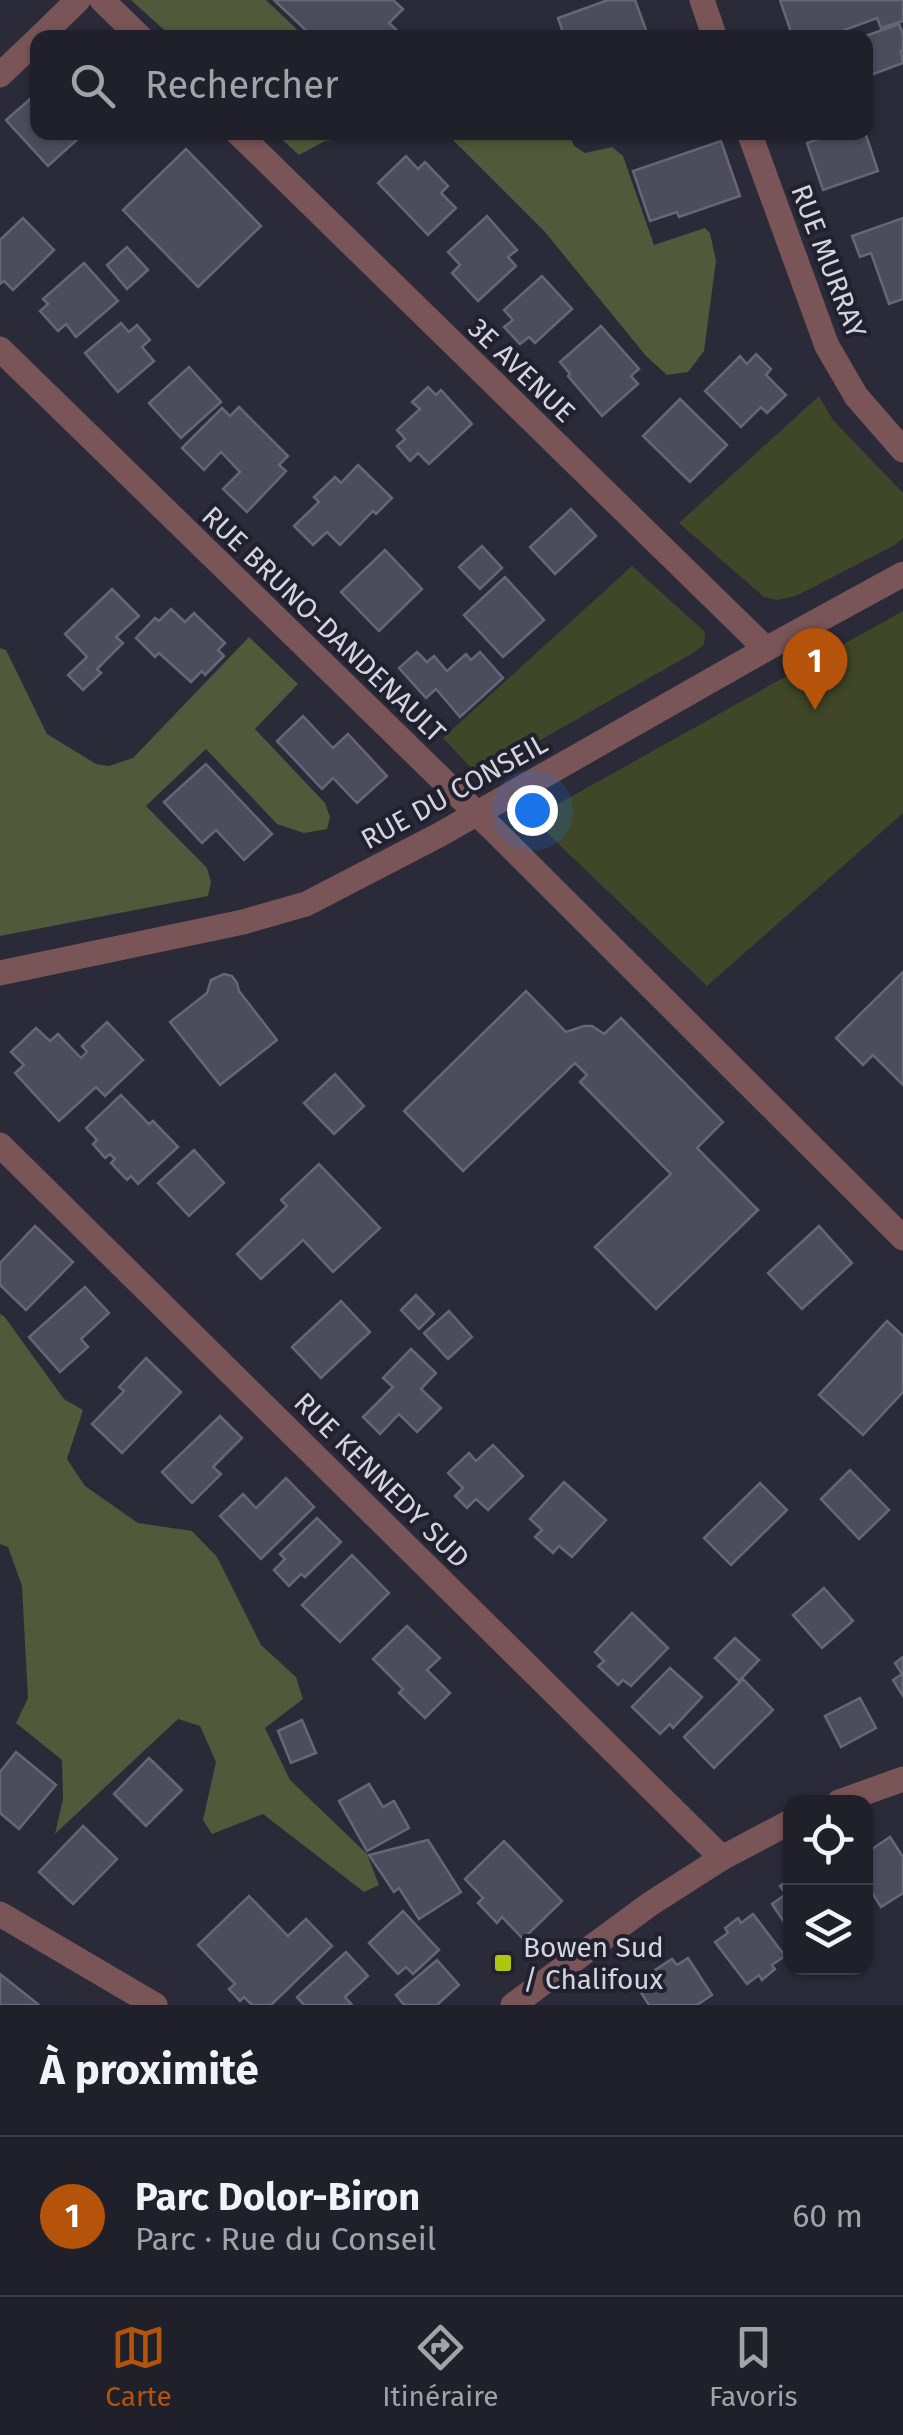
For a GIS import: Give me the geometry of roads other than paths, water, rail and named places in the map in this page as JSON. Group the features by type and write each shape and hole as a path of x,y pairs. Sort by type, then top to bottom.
{"street":[{"path":"46,30 78,0"},
{"path":"102,0 133,30"},
{"path":"702,0 712,30"},
{"path":"0,75 30,46"},
{"name":"3E AVENUE","path":"246,140 766,649"},
{"name":"RUE MURRAY","path":"752,140 827,346 856,396 903,450"},
{"name":"RUE BRUNO-DANDENAULT","path":"0,349 903,1238"},
{"name":"RUE DU CONSEIL","path":"0,973 275,915 306,904 476,814 903,574"},
{"name":"RUE KENNEDY SUD","path":"0,1145 722,1858"},
{"path":"858,1795 903,1779"},
{"path":"513,2005 650,1904 722,1858 783,1826"},
{"path":"0,1914 156,2005"}],"place":[{"name":"Parc Dolor-Biron","path":"815,710"},
{"name":"Bowen Sud / Chalifoux","path":"503,1963"}]}
